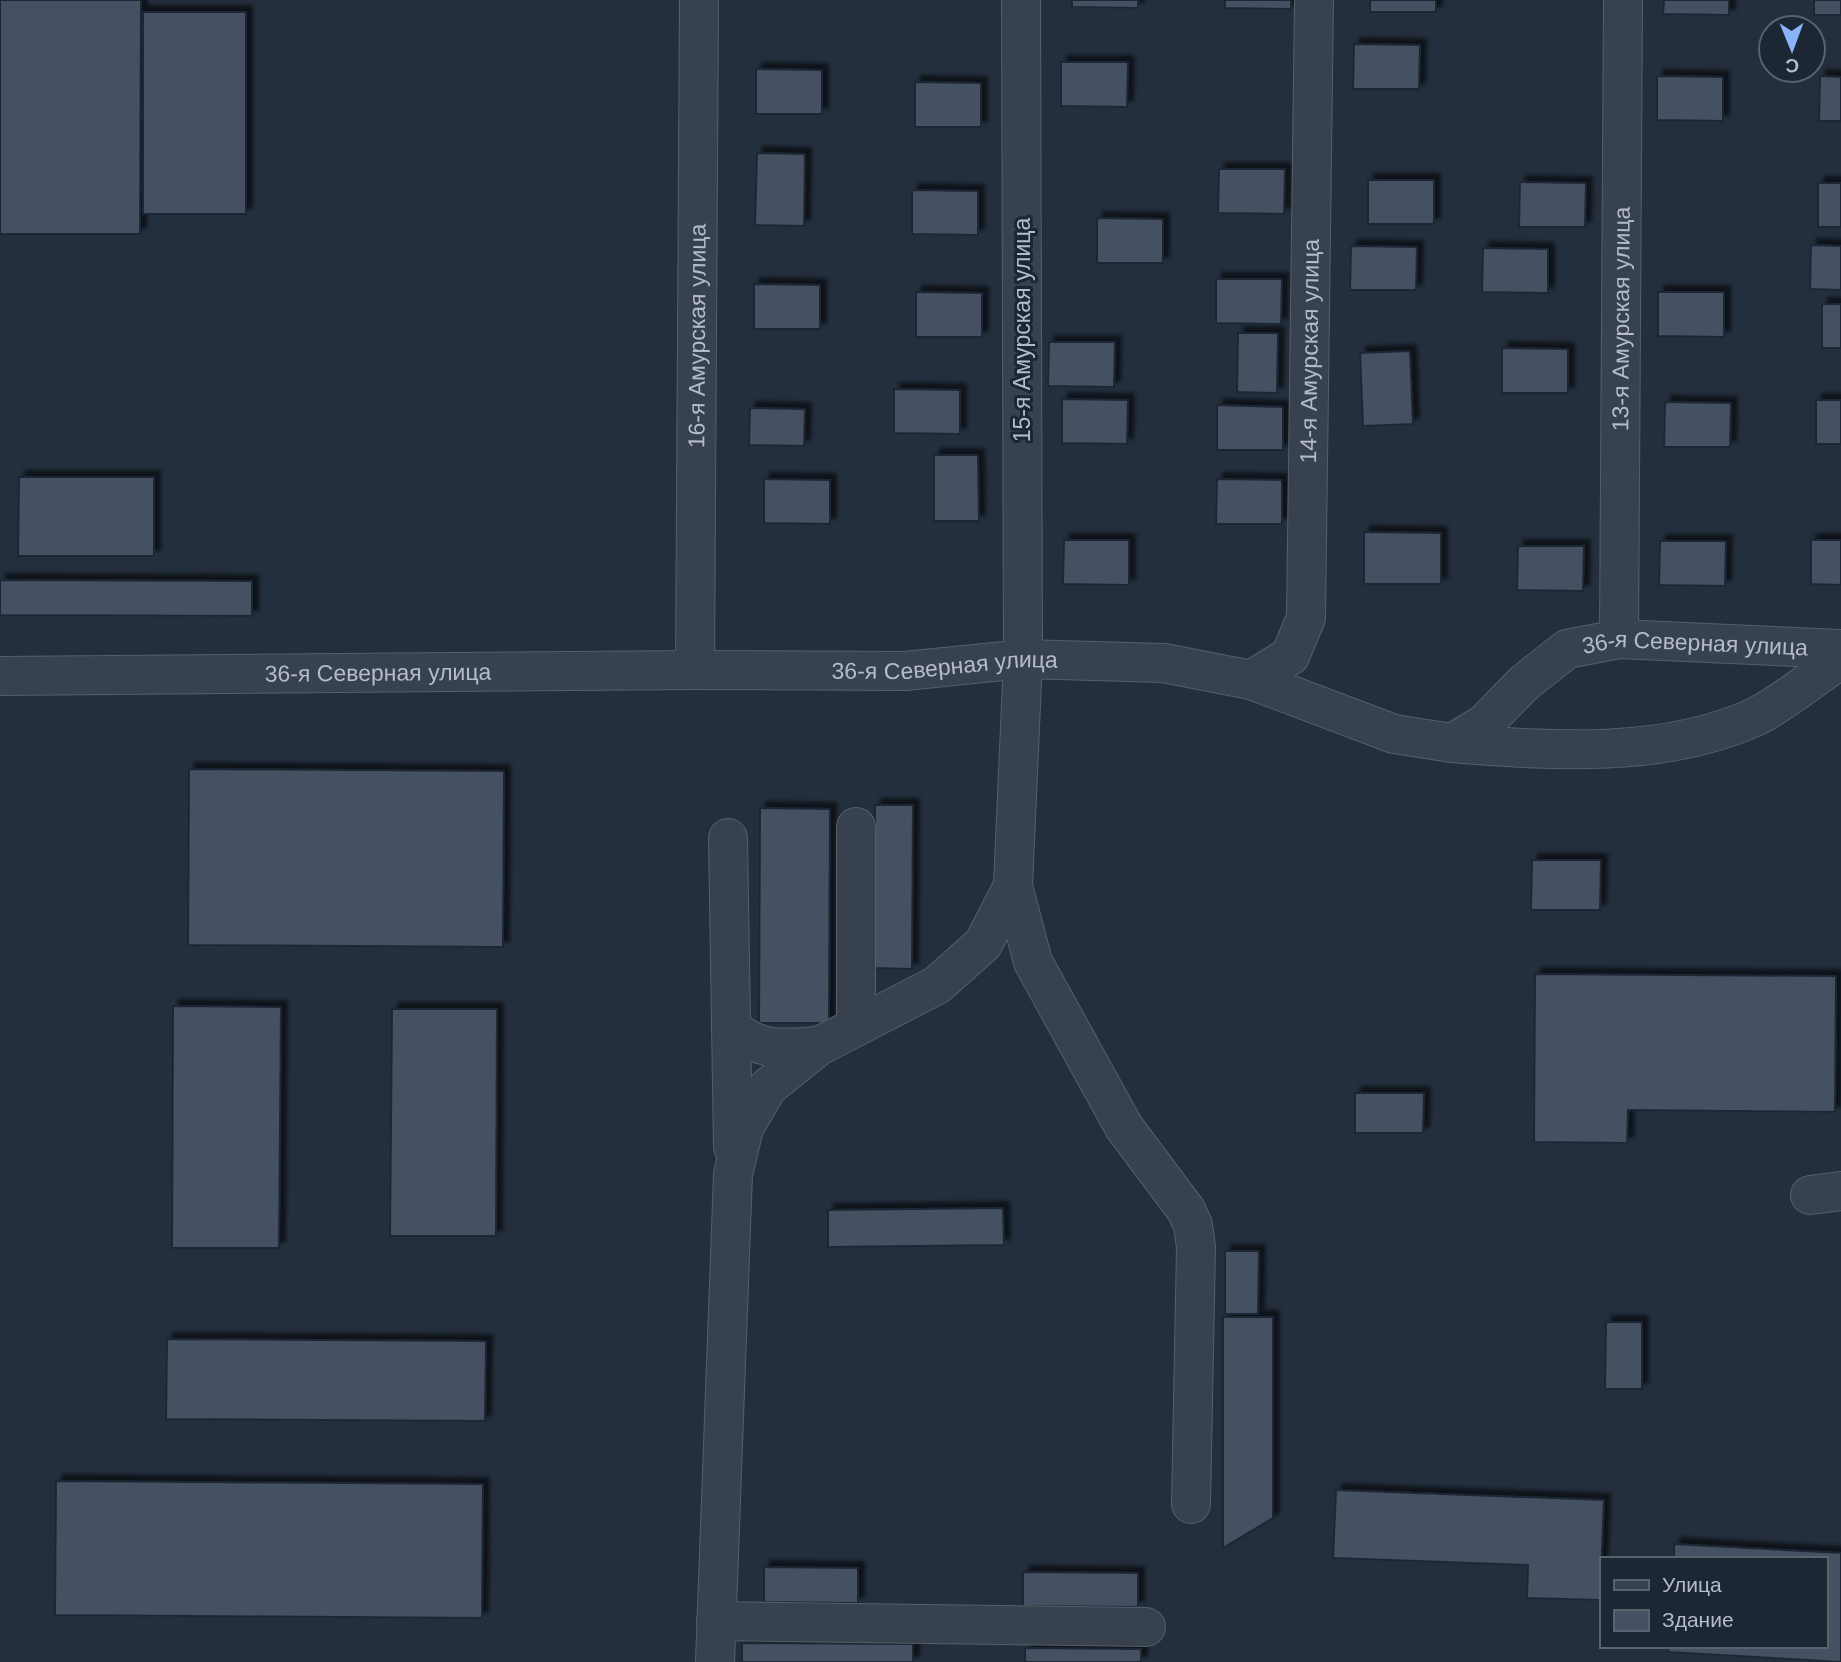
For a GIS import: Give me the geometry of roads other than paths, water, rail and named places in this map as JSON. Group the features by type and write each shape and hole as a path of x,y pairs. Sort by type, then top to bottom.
{"street":[{"name":"16-я Амурская улица","path":"695,670 699,0"},
{"name":"15-я Амурская улица","path":"1013,886 1023,659 1021,0"},
{"name":"14-я Амурская улица","path":"1251,680 1290,656 1306,618 1314,0"},
{"name":"13-я Амурская улица","path":"1619,639 1623,0"},
{"name":"36-я Северная улица","path":"0,676 905,670 1023,659 1164,663 1251,680 1394,734 1452,743 1484,724 1524,683 1567,649 1619,639 1841,649"},
{"path":"1452,743 1511,748 1606,749 1696,739 1758,715 1841,659"},
{"path":"856,827 856,1027"},
{"path":"715,1662 733,1174 728,838"},
{"path":"733,1174 744,1128 768,1087 819,1046 937,985 983,944 1013,886"},
{"path":"1013,886 1032,962 1124,1127 1186,1210 1193,1226 1196,1247 1191,1504"},
{"path":"731,1028 746,1040 768,1048 819,1046"},
{"path":"716,1621 1146,1627"}]}
